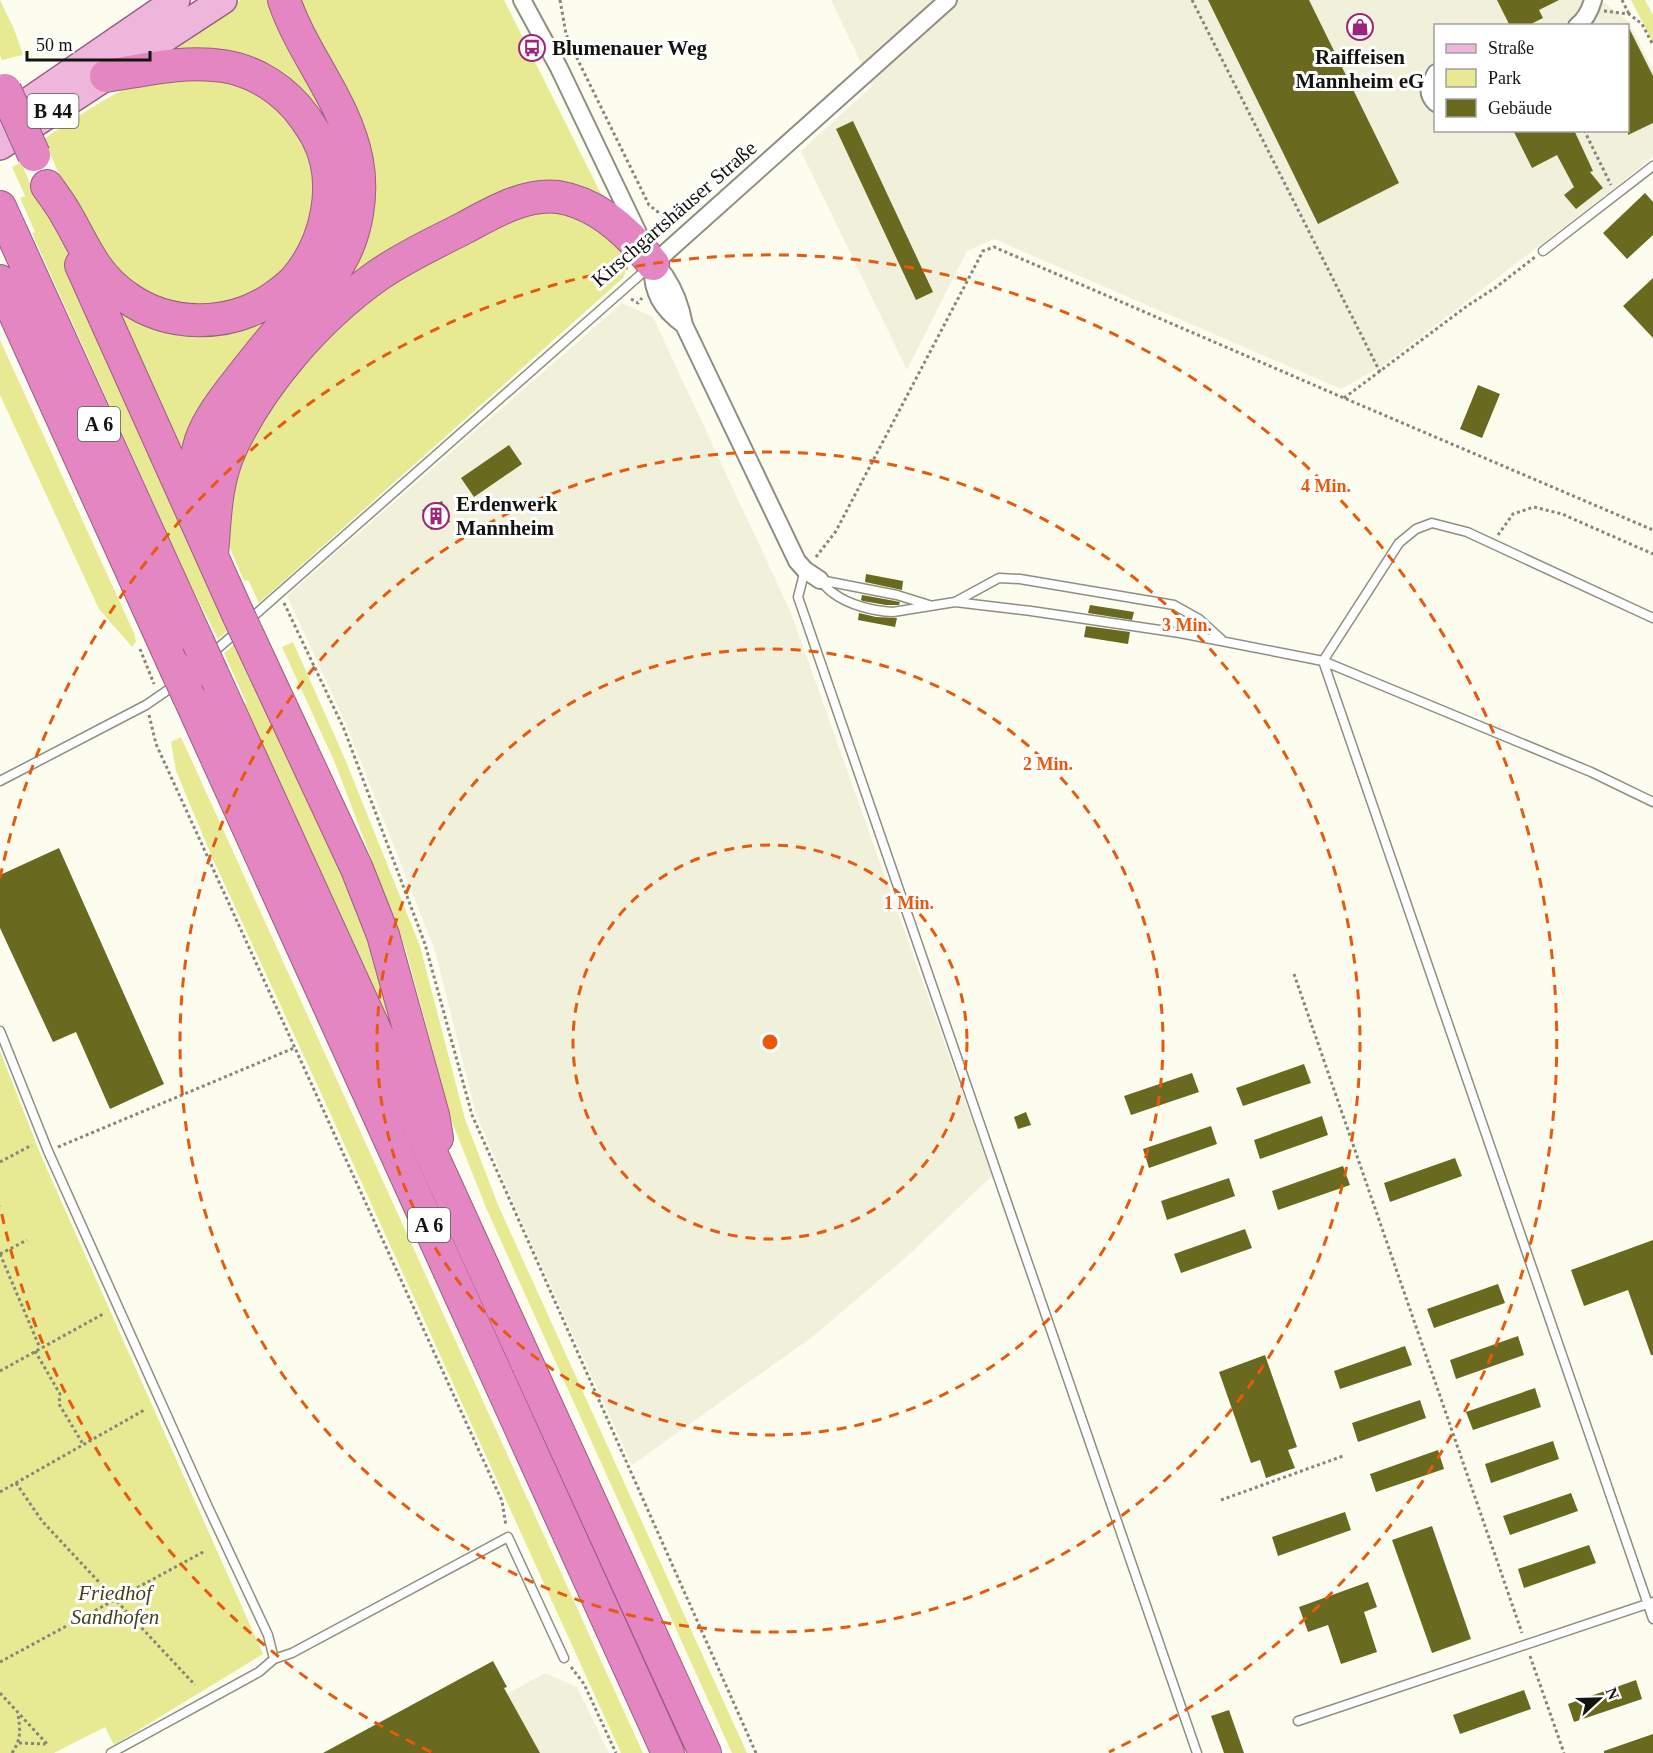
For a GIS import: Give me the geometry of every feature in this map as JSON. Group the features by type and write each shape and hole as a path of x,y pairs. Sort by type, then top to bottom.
{"highway":[{"path":"194,517 196,457 210,420 267,344 330,277 339,264 350,239 358,205 357,161 347,126 291,20 284,0"},
{"path":"47,186 67,215 93,263 110,284 124,296 142,306 176,318 210,320 238,315 254,309 294,282 314,251 327,217 329,198 327,167 318,138 297,106 284,94 256,76 233,68 211,64 172,65 106,76"},
{"path":"2,85 237,612 357,869 383,935 433,1115 444,1183"},
{"path":"212,555 216,494 222,470 245,422 267,387 317,326 345,300 379,275 501,209 527,200 556,197 585,206 606,218 627,234 653,264"},
{"name":"A 6","path":"0,207 189,674 668,1753"},
{"name":"A 6","path":"0,281 189,674 444,1183 705,1753"}],"main road":[{"name":"B 44","path":"0,121 177,0"},
{"name":"B 44","path":"0,147 224,0"}],"street":[{"path":"522,0 559,68 653,264 670,285 680,307 684,325 797,561 805,570 820,580"},
{"path":"534,0 559,68"},
{"name":"Kirschgartshäuser Straße","path":"653,264 948,0"},
{"path":"1579,24 1585,19 1592,5"},
{"path":"1434,77 1429,86 1431,99 1434,101"}],"lane":[{"path":"1543,251 1653,166"},
{"name":"Kirschgartshäuser Straße","path":"0,781 146,705 189,674 653,264"},
{"path":"1323,661 1399,543 1416,529 1432,523 1467,532 1653,618"},
{"path":"805,570 798,597 1197,1753"},
{"path":"955,602 999,578 1020,579 1174,605 1199,619 1224,642"},
{"path":"820,580 833,593 858,605 883,611 893,612 955,602 1031,610 1180,633 1323,661 1591,772 1653,802"},
{"path":"820,580 897,595 933,606"},
{"path":"1323,661 1650,1603 1653,1619"},
{"path":"0,1031 48,1151 268,1635 274,1659"},
{"path":"111,1753 259,1672 274,1659 292,1653 508,1537 564,1658"},
{"path":"1298,1721 1650,1603"}],"path":[{"path":"560,0 566,34 649,205 663,216 679,215 690,230"},
{"path":"1192,0 1380,372"},
{"path":"1622,0 1629,14"},
{"path":"1592,5 1629,14 1642,24 1653,45"},
{"path":"1585,132 1616,195"},
{"path":"805,570 836,531 983,251 994,247 1653,530"},
{"path":"1344,398 1543,251"},
{"path":"1492,544 1513,514 1534,507 1562,514 1653,554"},
{"path":"280,593 344,729 425,944 472,1115 756,1753"},
{"path":"142,657 189,674"},
{"path":"146,705 156,744 502,1501 508,1537"},
{"path":"1294,974 1564,1753"},
{"path":"48,1151 294,1048"},
{"path":"0,1162 32,1145"},
{"path":"27,1240 0,1254 40,1348"},
{"path":"0,1371 103,1314"},
{"path":"35,1351 60,1394 59,1404 84,1444"},
{"path":"0,1492 146,1409"},
{"path":"1221,1500 1343,1455"},
{"path":"16,1483 42,1521 195,1685"},
{"path":"0,1662 205,1551"},
{"path":"564,1658 584,1684 615,1753"},
{"path":"0,1693 47,1744 19,1743"},
{"path":"12,1753 19,1743 18,1713"}],"shaded area":[{"path":"831,0 1601,0 1629,22 1653,70 1653,156 1616,187 1382,366 1341,389 994,239 967,251 907,370 801,151 872,86"},
{"name":"Erdenwerk Mannheim","path":"622,303 653,317 791,613 992,1176 903,1260 811,1338 632,1465 521,1220 476,1114 435,951 346,724 287,596"},
{"path":"545,1673 577,1687 609,1753 399,1753"}],"green space":[{"path":"0,0 23,55 2,60 0,55"},
{"path":"241,0 273,0 339,134 348,209 183,466 102,288 241,321 335,207 290,85 148,59"},
{"path":"295,0 504,0 602,196 580,196 405,251 204,472 361,236"},
{"path":"1631,0 1645,0 1653,15 1653,42"},
{"path":"186,70 289,102 323,191 305,250 261,290 233,304 166,310 119,277 73,207 44,139 115,94 152,78"},
{"path":"21,162 31,186 36,183 224,597 232,626 218,639 189,582 32,233 35,232 20,198 25,196 12,167"},
{"path":"569,207 603,233 619,249 627,264 623,278 259,603 248,580 244,581 224,534 230,463 342,311 488,222"},
{"path":"0,340 134,633 136,641 132,647 99,609 0,395"},
{"path":"238,642 354,882 397,1038 245,705 246,702 224,653"},
{"path":"293,642 345,759 420,946 465,1119 498,1205 747,1753 732,1753 487,1210 452,1122 406,950 335,763 282,647"},
{"path":"181,737 643,1753 621,1753 212,857 176,771 171,742"},
{"name":"Friedhof Sandhofen","path":"0,1051 42,1158 263,1654 114,1745 105,1727 54,1753 0,1753"}],"building":[{"path":"1208,0 1309,0 1399,183 1318,224"},
{"path":"1497,0 1559,0 1539,10 1543,18 1531,24 1509,24"},
{"path":"1629,28 1653,76 1653,123 1628,135"},
{"path":"853,121 933,292 916,300 836,129"},
{"path":"1514,132 1575,132 1593,171 1590,172 1603,188 1576,209 1564,195 1574,187 1557,155 1532,168"},
{"path":"1645,193 1653,202 1653,235 1627,259 1603,233"},
{"path":"1653,278 1653,338 1623,306"},
{"path":"1478,385 1500,394 1482,438 1460,429"},
{"path":"509,445 522,464 474,497 461,478"},
{"name":"Erdenwerk Mannheim","path":"442,501 450,522 431,530 422,510"},
{"path":"866,574 903,581 902,590 865,582"},
{"path":"862,595 900,602 899,605 886,605 863,601 861,600"},
{"path":"1090,605 1134,612 1132,620 1088,613"},
{"path":"859,613 897,618 895,627 858,620"},
{"path":"1086,626 1130,632 1128,644 1084,637"},
{"path":"59,848 164,1084 110,1109 76,1032 53,1042 0,928 0,875"},
{"path":"1304,1064 1311,1083 1243,1106 1236,1088"},
{"path":"1192,1073 1199,1092 1131,1115 1124,1096"},
{"path":"1026,1112 1031,1125 1018,1129 1014,1117"},
{"path":"1322,1116 1328,1135 1260,1159 1254,1140"},
{"path":"1211,1126 1217,1144 1149,1168 1143,1149"},
{"path":"1455,1158 1462,1176 1390,1202 1384,1183"},
{"path":"1343,1166 1350,1185 1278,1210 1272,1191"},
{"path":"1229,1178 1235,1196 1167,1220 1161,1201"},
{"path":"1245,1229 1252,1248 1181,1273 1174,1254"},
{"path":"1653,1240 1653,1355 1651,1355 1628,1290 1584,1306 1571,1270"},
{"path":"1498,1284 1505,1303 1434,1328 1427,1309"},
{"path":"1518,1336 1524,1355 1456,1379 1450,1360"},
{"path":"1405,1346 1412,1365 1340,1389 1334,1371"},
{"path":"1265,1355 1297,1447 1288,1450 1295,1468 1266,1478 1260,1460 1251,1463 1219,1372"},
{"path":"1535,1388 1541,1407 1473,1430 1466,1412"},
{"path":"1420,1400 1426,1418 1358,1442 1352,1423"},
{"path":"1553,1441 1559,1459 1491,1483 1485,1464"},
{"path":"1438,1450 1444,1469 1376,1492 1370,1474"},
{"path":"1571,1493 1578,1511 1510,1535 1503,1516"},
{"path":"1345,1512 1351,1530 1278,1556 1272,1537"},
{"path":"1432,1526 1471,1639 1432,1653 1392,1540"},
{"path":"1589,1545 1596,1563 1524,1588 1518,1569"},
{"path":"1368,1582 1377,1607 1364,1612 1377,1652 1341,1664 1328,1625 1308,1632 1299,1607"},
{"path":"493,1661 507,1687 504,1688 540,1753 323,1753"},
{"path":"1636,1680 1642,1699 1574,1722 1568,1704"},
{"path":"1524,1690 1531,1709 1460,1734 1453,1715"},
{"path":"1229,1710 1244,1753 1224,1753 1211,1716"},
{"path":"1653,1734 1653,1753 1604,1753 1604,1751"}],"place":[{"name":"Raiffeisen Mannheim eG","path":"1360,27"},
{"name":"Blumenauer Weg","path":"532,48"},
{"name":"Erdenwerk Mannheim","path":"436,516"}]}
